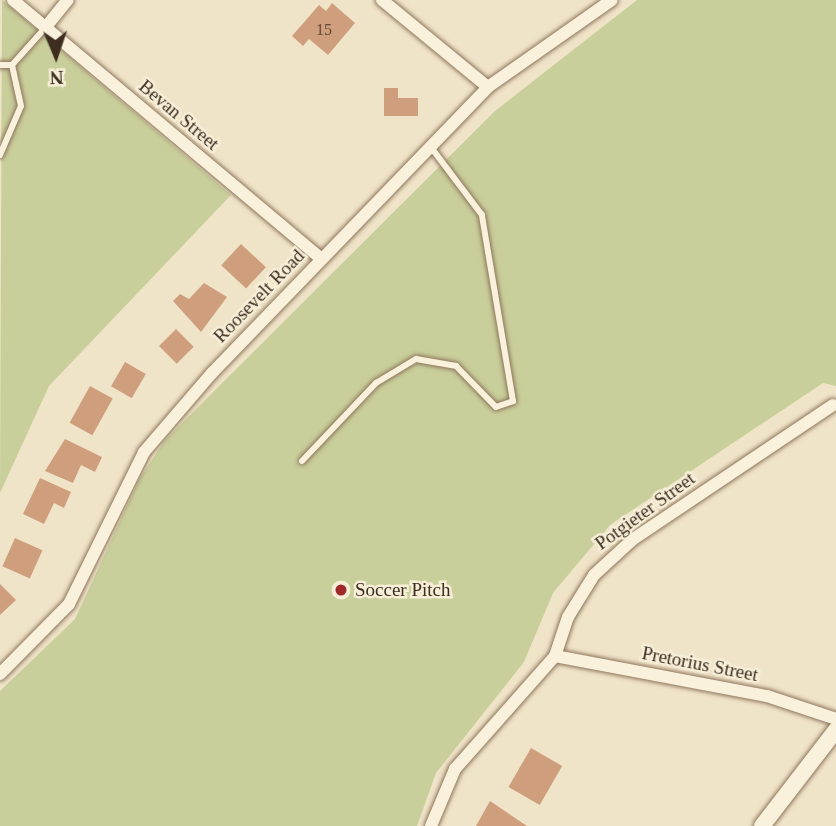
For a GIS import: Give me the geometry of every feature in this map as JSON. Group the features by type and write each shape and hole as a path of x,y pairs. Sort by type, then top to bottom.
{"street":[{"name":"Bevan Street","path":"13,0 322,258"},
{"path":"45,28 68,0"},
{"path":"382,0 488,87"},
{"name":"Roosevelt Road","path":"0,674 69,604 144,452 322,258 488,87 612,0"},
{"name":"Potgieter Street","path":"431,826 455,769 555,656 579,595 611,557 833,405"},
{"name":"Pretorius Street","path":"555,656 766,696 836,719"},
{"path":"762,826 836,730"}],"lane":[{"path":"0,65 12,65 45,28"},
{"path":"0,155 21,106 12,65"},
{"path":"302,461 376,383 416,359 456,366 496,407 513,401 482,215 429,145"}],"green space":[{"path":"2,0 231,195 49,386 0,493"},
{"path":"637,0 836,0 836,386 823,383 610,525 553,593 524,662 436,773 417,826 0,826 0,691 75,619 139,480 165,440 495,111"}],"building":[{"path":"332,3 355,23 328,55 309,39 303,46 292,36 319,5 326,11"},
{"path":"384,88 398,88 398,98 418,98 418,116 384,116"},
{"path":"241,244 266,267 246,288 221,265"},
{"path":"204,283 227,297 201,332 173,301 180,294 189,299"},
{"path":"176,329 194,347 177,364 159,346"},
{"path":"125,362 146,374 132,398 111,386"},
{"path":"90,386 113,399 92,435 70,423"},
{"path":"65,439 102,457 95,472 81,465 73,483 45,471"},
{"path":"40,478 71,492 64,508 54,503 44,524 23,514"},
{"path":"15,538 42,550 30,579 2,566"},
{"path":"0,584 16,600 0,615"},
{"path":"531,748 562,766 540,805 508,787"},
{"path":"490,801 527,826 476,826"}],"place":[{"name":"Soccer Pitch","path":"341,590"}]}
